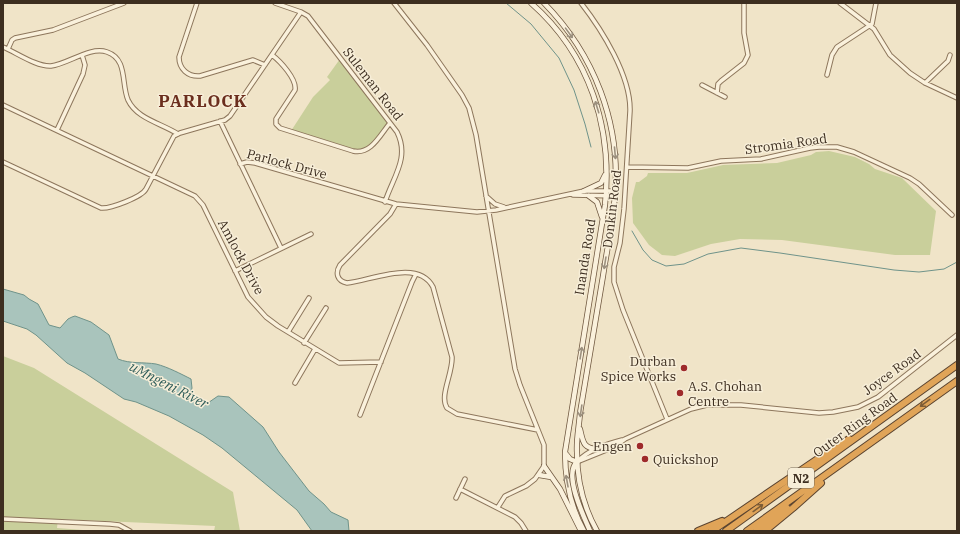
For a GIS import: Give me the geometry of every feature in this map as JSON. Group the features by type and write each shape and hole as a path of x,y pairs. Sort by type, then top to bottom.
{"highway":[{"name":"Outer Ring Road","path":"726,531 841,450 957,365"},
{"name":"Outer Ring Road","path":"747,531 957,381"},
{"path":"712,531 825,454 876,423"},
{"path":"765,531 849,459"},
{"path":"756,531 815,488"},
{"path":"698,531 738,513"}],"main road":[{"name":"Inanda Road","path":"531,3 563,37 578,61 598,109 604,134 607,170 606,196 566,452 566,475 570,496 584,531"},
{"name":"Inanda Road","path":"544,3 563,24 591,66 607,107 613,138 616,168 616,194 577,442 577,462 583,496 597,531"},
{"path":"584,191 601,183 607,170"},
{"path":"589,196 594,199 599,206 602,220"},
{"path":"579,425 581,437 585,446 599,449"},
{"path":"566,452 570,459 577,462 572,470 573,481 576,496 590,531"},
{"path":"544,466 560,489 581,531"},
{"path":"539,475 551,477"}],"street":[{"path":"8,49 12,40 15,38 53,30 124,3"},
{"path":"197,3 179,56 180,64 185,71 192,75 200,76 253,60 265,65"},
{"path":"3,162 101,208 108,207 142,194 154,176 173,138 178,134 228,118 232,113 301,12 275,3"},
{"path":"394,3 427,45 465,101 472,118 515,369 520,386 545,449 544,466 539,475 526,486 505,496 498,507"},
{"name":"Donkin Road","path":"581,3 605,38 628,87 630,103 627,167 622,230 614,267 614,282 622,310 667,419"},
{"path":"717,93 718,84 744,62 748,55 744,33 744,3"},
{"path":"840,3 875,30 892,57 910,73 925,83 957,98"},
{"path":"827,75 832,55 837,47 873,22 876,3"},
{"name":"Suleman Road","path":"301,12 308,16 390,123 399,137 402,156 401,162 384,202"},
{"path":"3,47 36,63 46,66 56,65 95,51 102,50 109,52 115,56 122,67 127,98 132,107 142,116 178,134"},
{"path":"57,130 83,74 85,65 82,55"},
{"path":"272,55 278,60 294,80 295,86 276,119 276,124 280,128 352,151 360,152 374,144 390,123"},
{"path":"925,83 948,61 950,55"},
{"path":"702,85 725,97"},
{"name":"Amlock Drive","path":"3,105 198,198 203,205 248,297 266,316 288,332 339,364 381,362"},
{"name":"Parlock Drive","path":"220,121 240,164 247,162 255,163 384,202 477,212 505,208 584,191 606,190 616,194"},
{"name":"Stromia Road","path":"627,167 688,168 721,161 761,159 810,148 837,148 854,152 910,178 919,184 952,214"},
{"path":"240,164 281,248"},
{"name":"Parlock Drive","path":"568,195 606,196 616,194"},
{"path":"485,195 495,204 505,208"},
{"path":"396,204 390,214 340,265 337,276 340,281 346,284 399,272 411,272 427,280 433,287 452,357 452,368 444,399 447,408 457,414 538,430"},
{"path":"235,272 311,234"},
{"path":"360,415 416,274"},
{"path":"288,332 309,298"},
{"path":"304,342 326,308"},
{"name":"Joyce Road","path":"577,462 582,456 625,439 690,409 715,404 747,405 819,414 858,407 878,397 957,335"},
{"path":"294,383 315,349"},
{"name":"Joyce Road","path":"577,462 614,447 625,439"},
{"path":"456,498 465,479"},
{"path":"460,489 498,507 518,519 526,531"},
{"path":"3,519 110,524 119,525 130,531"}],"green space":[{"path":"340,59 389,123 371,144 357,151 291,131 313,97 330,80 327,77"},
{"path":"829,151 855,157 869,164 875,169 902,178 936,211 930,255 895,255 782,240 740,239 711,244 675,256 662,255 649,245 633,223 632,198 636,182 639,182 647,176 648,173 687,173 723,165 777,163 811,155 816,152"},
{"path":"3,356 34,368 233,492 240,531 214,531 215,526 58,519 57,528 96,531 3,531"}],"water":[{"name":"uMngeni River","path":"3,289 24,295 38,304 49,325 60,328 68,319 75,316 91,322 109,335 118,359 123,361 156,364 191,379 192,388 190,395 196,402 205,405 218,396 229,397 263,427 279,452 309,491 331,512 348,520 349,531 312,531 297,510 222,448 203,435 169,416 136,402 124,399 67,363 36,335 27,329 3,321"}],"waterway":[{"path":"506,3 531,24 559,58 574,90 591,147"},
{"path":"632,231 643,250 652,260 666,266 684,264 708,254 741,248 894,270 919,272 944,269 957,262"}],"place":[{"name":"Durban Spice Works","path":"684,368"},
{"name":"A.S. Chohan Centre","path":"680,393"},
{"name":"Engen","path":"640,446"},
{"name":"Quickshop","path":"645,459"}],"district":[{"name":"PARLOCK","path":"203,101"}]}
